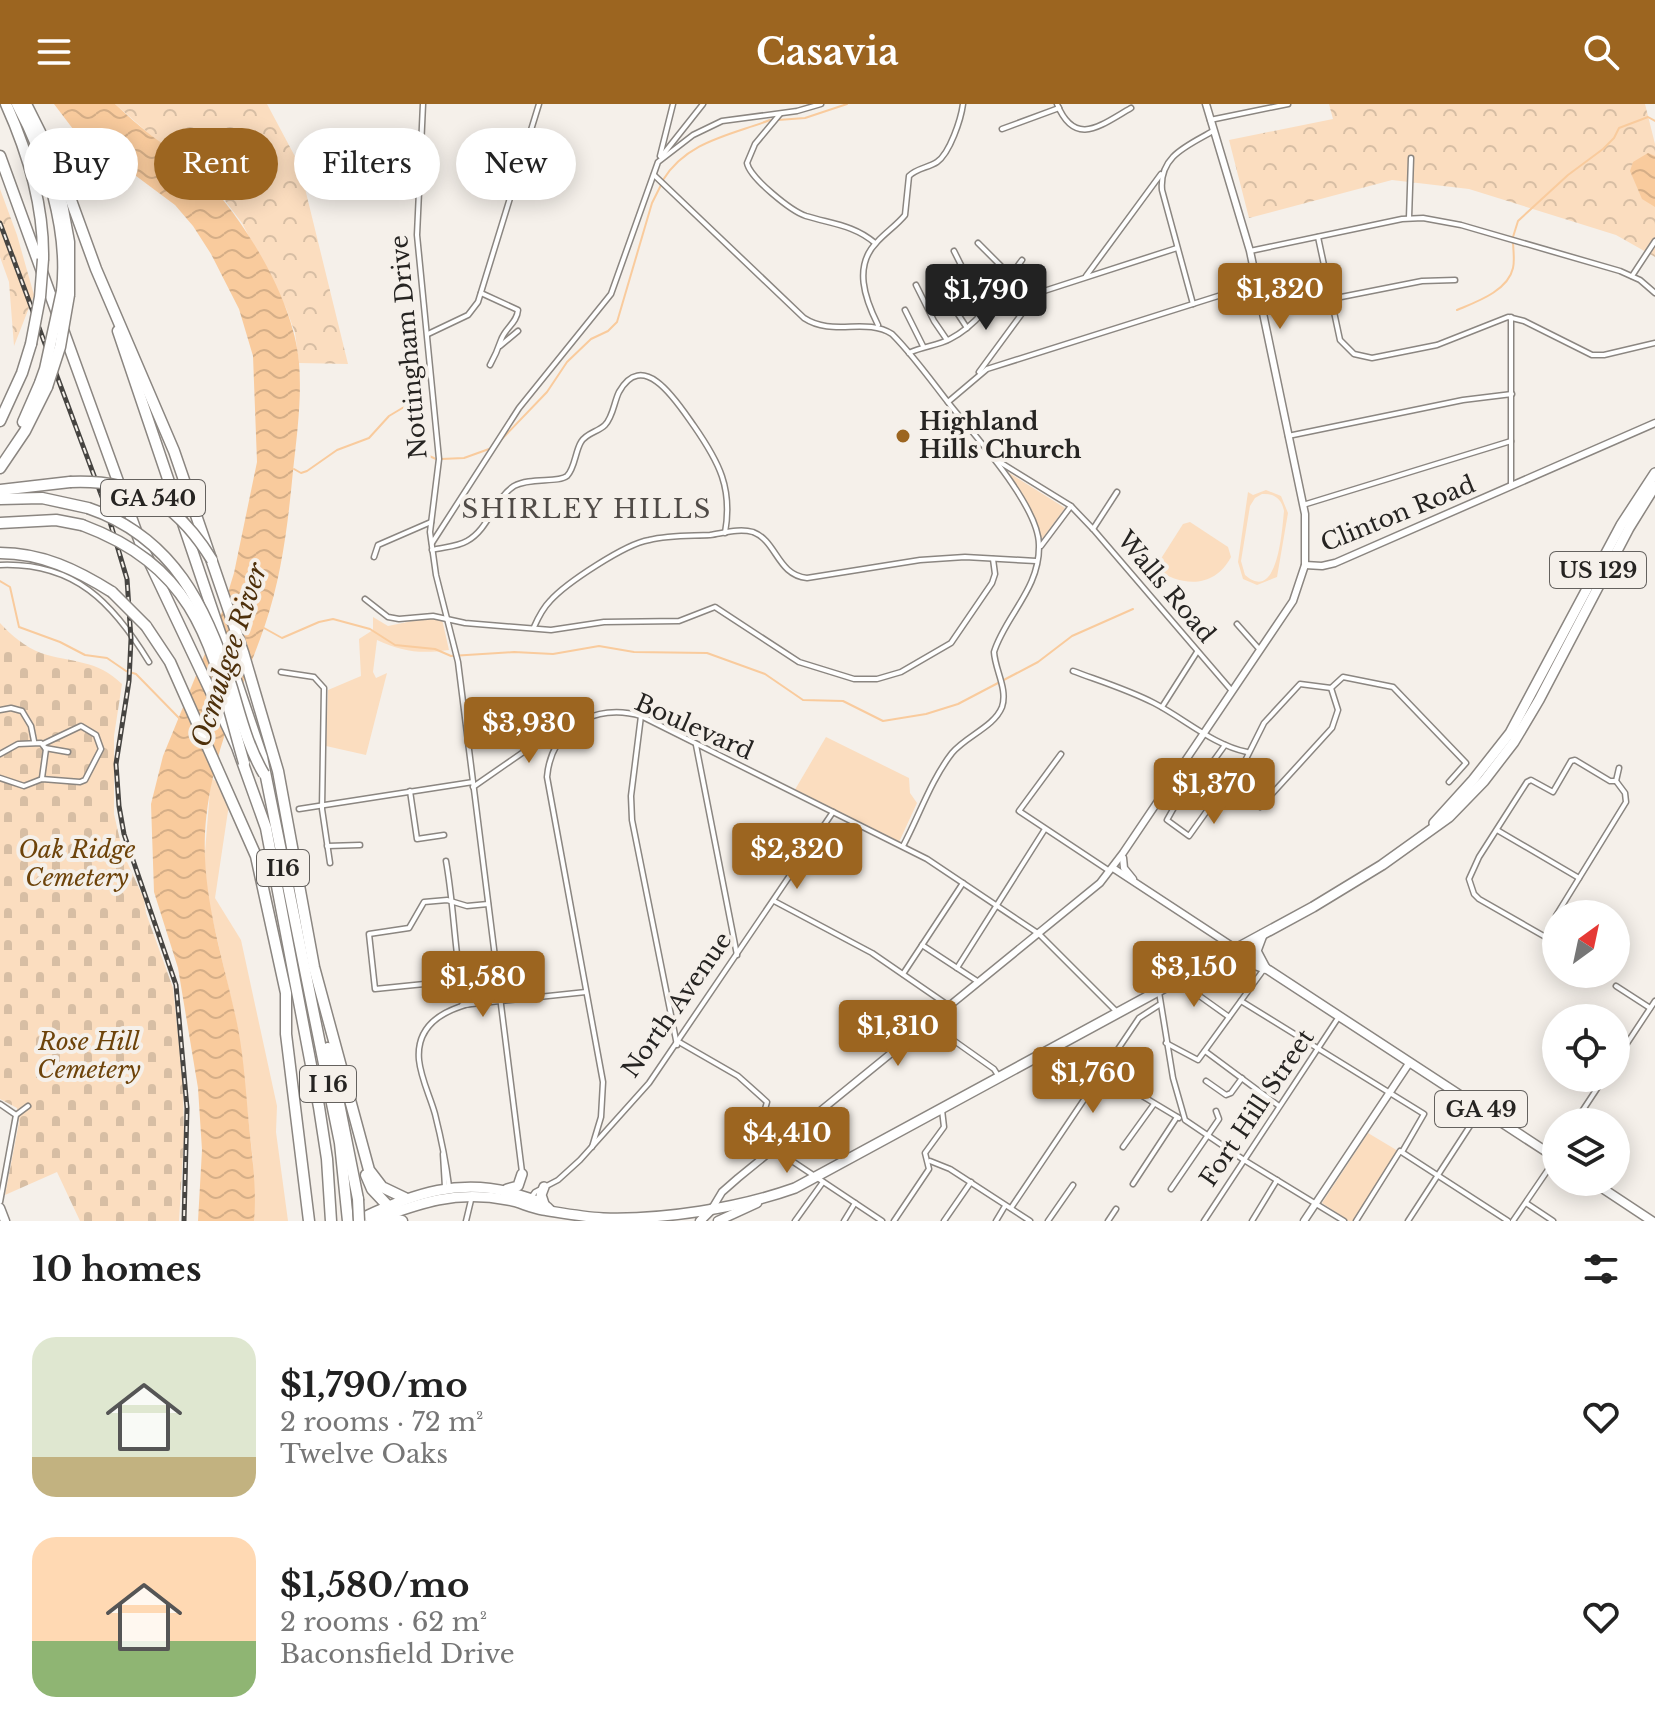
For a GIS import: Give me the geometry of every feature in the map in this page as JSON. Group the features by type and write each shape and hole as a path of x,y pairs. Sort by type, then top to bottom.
{"highway":[{"path":"0,421 22,373 31,344 43,259 35,185 21,138 6,104"},
{"path":"17,104 41,153 55,200 65,293"},
{"path":"26,104 39,128"},
{"name":"I 16","path":"0,156 140,542 244,763 266,828 319,1107 331,1217"},
{"path":"0,468 25,431 60,347 68,228 63,200"},
{"path":"71,200 202,577 262,757 264,774"},
{"path":"96,269 196,510 212,560"},
{"path":"0,457 44,385"},
{"name":"US 129","path":"1427,832 1510,733 1621,525 1655,473"},
{"name":"GA 540","path":"0,490 70,482 117,484 153,497 184,522 212,560"},
{"name":"US 129","path":"397,1215 405,1198 448,1191 497,1189 547,1207 584,1216 623,1220 682,1215 767,1198 819,1179 942,1108 1362,878 1449,817 1484,781 1514,742 1639,509 1655,486"},
{"name":"I16","path":"0,499 42,498 88,508 120,520 157,547 187,586 202,609 217,643 251,753 264,774 302,962"},
{"name":"GA 540","path":"0,523 56,520 82,525 138,551 165,573 195,616 217,669 244,763"},
{"path":"0,553 43,558 84,575 112,592 146,626 170,662 256,856 286,993 286,1034 308,1218"},
{"name":"I 16","path":"212,560 248,666 278,771 314,967 314,983 358,1199 365,1220"},
{"path":"1262,934 1256,951 1265,968"},
{"name":"GA 49","path":"1213,960 1240,959 1265,968"},
{"name":"I 16","path":"302,962 340,1143 348,1221"},
{"path":"314,967 361,1163 372,1189 397,1215"},
{"path":"348,1099 374,1179 382,1187 405,1198"},
{"path":"497,1189 516,1187 522,1174"},
{"path":"544,1187 541,1195 547,1207"},
{"name":"US 129","path":"397,1215 448,1191"},
{"name":"US 129","path":"473,1191 527,1201"},
{"path":"365,1220 397,1215"},
{"path":"384,1221 397,1215"}],"main road":[{"name":"GA 49","path":"1235,948 1542,1147"},
{"path":"1614,1196 1652,1221"},
{"path":"718,1221 767,1198"},
{"path":"0,1205 5,1221"},
{"path":"682,1215 698,1221 713,1207"}],"street":[{"name":"Nottingham Drive","path":"423,104 417,217 439,459 431,548 456,656 527,1201"},
{"path":"428,334 473,311 539,104"},
{"path":"431,548 519,408 611,294 665,143 673,104"},
{"path":"658,162 703,104"},
{"path":"658,162 708,126 733,118 780,113 821,104"},
{"path":"963,104 956,130 939,160 914,171 906,180 908,206 905,215 875,243 866,261 863,282 878,325 892,334 909,353 996,459 1029,515 1040,547"},
{"path":"1206,104 1250,251 1303,505 1307,530 1305,565"},
{"path":"1210,120 1288,104"},
{"path":"1002,129 1058,106 1068,123 1087,130 1131,108"},
{"path":"780,113 752,148 747,163 753,177 800,213 842,223 875,243"},
{"path":"1084,278 1175,153 1213,131"},
{"path":"1409,218 1411,158"},
{"path":"1161,174 1162,190 1193,304"},
{"path":"654,175 804,318 823,328 878,325"},
{"path":"1250,251 1409,218 1435,219 1632,276 1655,293"},
{"path":"1318,237 1337,330 1343,345 1354,354 1366,358 1437,345 1511,317 1592,355 1655,343"},
{"path":"1632,276 1655,241"},
{"path":"978,243 1010,275"},
{"path":"948,402 978,374 1035,297 1051,288 1177,248"},
{"path":"954,251 986,308"},
{"path":"909,353 923,346 939,344 974,324 1022,260"},
{"path":"1331,299 1422,281 1455,280"},
{"path":"943,282 967,328"},
{"path":"978,374 1257,284"},
{"path":"916,285 947,340"},
{"path":"481,293 518,310 490,365"},
{"path":"905,310 923,346"},
{"path":"1511,317 1511,487"},
{"path":"500,346 518,331"},
{"path":"431,548 469,540 489,519 505,493 518,484 537,479 560,480 567,475 583,439 606,423 620,390 630,380 643,375 653,378 663,387 702,437 714,459 728,498 725,533"},
{"path":"1288,436 1463,400 1512,394"},
{"name":"Clinton Road","path":"713,1207 728,1187 1096,887 1112,870 1261,652 1293,601 1305,565 1335,563 1655,423"},
{"path":"1303,505 1511,441"},
{"name":"Walls Road","path":"996,459 1071,506 1233,693"},
{"path":"1093,529 1117,492"},
{"path":"903,846 953,751 998,714 1003,702 994,652 1027,594 1040,547 1071,506"},
{"path":"374,557 378,545 431,522"},
{"path":"534,627 546,605 564,588 629,546 649,539 745,531 757,534 767,542 783,567 800,577 818,577 920,560 1036,561"},
{"path":"365,599 388,617 413,619 433,616 449,621 557,630 604,622 679,621 715,607 799,662 854,679 877,679 901,672 951,643 992,583 995,574 993,559"},
{"path":"0,565 43,568 86,586 127,626 149,662"},
{"path":"1237,624 1261,652"},
{"path":"1162,707 1198,651"},
{"path":"1073,671 1162,707 1225,745 1248,752"},
{"path":"281,672 314,677 324,688 323,806 330,863"},
{"path":"1271,794 1243,770 1242,764 1264,723 1300,684 1331,688 1343,677 1393,687 1466,763 1449,782"},
{"path":"1260,807 1332,728 1338,710 1331,688"},
{"path":"0,710 11,708 22,711 31,726 34,741"},
{"name":"Boulevard","path":"473,785 558,728 611,712 641,716 903,846 963,883 1039,934 1117,1013"},
{"path":"641,716 631,796 632,820 678,1044 738,1076 767,1102 765,1109"},
{"path":"576,722 563,734 554,749 547,782 604,1091 601,1117 592,1147"},
{"path":"0,778 24,786 42,779 84,781 101,749 96,735 81,726 44,746"},
{"path":"0,754 13,745 34,741 68,752"},
{"path":"696,744 737,955"},
{"path":"1204,774 1225,745"},
{"path":"42,779 44,746"},
{"path":"1061,754 1019,811 1235,948"},
{"path":"1542,935 1474,894 1469,879 1527,782 1531,780 1553,792 1573,760 1610,781 1616,781"},
{"path":"1566,900 1625,806 1626,798 1616,781 1619,768"},
{"path":"1192,783 1214,799 1189,836 1167,820 1176,804 1192,783"},
{"path":"299,809 410,791 473,785"},
{"path":"410,791 417,839 444,835"},
{"path":"1165,791 1182,795"},
{"path":"1165,791 1176,804"},
{"name":"North Avenue","path":"527,1201 564,1175 649,1083 833,812"},
{"path":"957,968 1045,829"},
{"path":"1497,830 1579,878"},
{"path":"327,846 360,845"},
{"path":"1123,853 1122,863 1138,884"},
{"path":"446,861 454,902 454,940 460,977"},
{"path":"903,974 963,883"},
{"path":"488,904 467,906 447,900 424,902 409,928 369,934 375,989 497,973"},
{"path":"774,901 872,953 949,1006"},
{"path":"922,945 979,982"},
{"path":"1166,1043 1196,1060 1265,968"},
{"path":"1181,978 1194,992 1229,1017"},
{"path":"1619,988 1650,1008"},
{"path":"1159,990 1166,1043 1185,1120"},
{"path":"448,1191 443,1154 419,1054 424,1034 433,1022 460,1005 586,992"},
{"path":"1241,1001 1425,1116 1356,1221"},
{"path":"1630,1039 1655,1001"},
{"path":"996,1221 1009,1207 1139,1018 1160,1004"},
{"name":"Fort Hill Street","path":"1204,1221 1340,1016"},
{"path":"929,1023 994,1069 999,1077"},
{"path":"1205,1051 1279,1106"},
{"path":"1304,1221 1410,1062"},
{"path":"1206,1081 1226,1095 1242,1078"},
{"path":"1133,1082 1134,1091 1344,1221"},
{"path":"0,1104 16,1115"},
{"path":"1123,1147 1154,1104"},
{"path":"0,1205 16,1115 28,1106"},
{"path":"894,1221 929,1169 926,1151 945,1124 942,1108"},
{"path":"1408,1221 1481,1109"},
{"path":"1171,1189 1219,1119 1216,1111"},
{"path":"1133,1184 1177,1117"},
{"path":"774,1149 882,1221"},
{"path":"1401,1151 1511,1221 1542,1177"},
{"path":"928,1161 950,1169 1030,1221"},
{"path":"804,1221 797,1219 819,1179"},
{"path":"1252,1221 1277,1180"},
{"path":"944,1221 971,1182"},
{"path":"1048,1221 1073,1185"},
{"path":"466,1221 473,1191"},
{"path":"844,1221 855,1203"},
{"path":"1526,1203 1553,1221"},
{"path":"1108,1221 1116,1209"}],"green space":[{"path":"115,104 267,104 294,155 294,200 308,200 348,364 299,363 295,333 286,308 242,223 225,200 278,200 278,128 154,128 154,138"},
{"path":"1329,104 1645,104 1655,144 1655,257 1616,235 1469,189 1392,180 1249,218 1229,140 1333,119"},
{"path":"0,189 34,295 14,346 9,282 0,257"},
{"path":"1006,471 1065,508 1042,539 1029,507"},
{"path":"1266,490 1281,496 1288,513 1277,577 1257,585 1243,579 1238,562 1248,492 1253,495","holes":["1262,494 1277,498 1284,511 1276,561 1265,580 1256,581 1245,575 1241,561 1250,506"]},
{"path":"1190,522 1228,547 1231,557 1216,575 1196,582 1175,579 1155,568 1183,524"},
{"path":"441,615 449,650 412,651 377,640 373,672 376,678 387,673 366,755 326,746 328,690 361,676 359,639 373,630 373,617 388,626"},
{"name":"Rose Hill Cemetery","path":"0,623 35,650 93,666 122,684 114,736 114,814 123,853 144,899 146,913 173,988 183,1082 184,1138 179,1221 80,1221 57,1172 5,1195 19,1122 17,1108 0,1099"},
{"path":"826,737 909,778 910,793 917,803 899,842 793,793"},
{"path":"211,778 231,791 215,898 241,940 277,1106 276,1132 288,1221 254,1221 253,1161 238,1029 209,904 204,864"},
{"path":"1368,1133 1398,1151 1354,1221 1349,1221 1322,1203"}],"water":[{"path":"54,104 115,104 154,137 154,189 138,177 138,128 72,128"},
{"path":"1648,153 1655,156 1655,207 1642,199 1630,171 1633,162"},
{"name":"Ocmulgee River","path":"168,200 223,200 227,205 261,255 275,282 295,336 299,362 299,403 284,549 265,625 219,752 205,833 211,907 242,1052 254,1173 254,1221 198,1221 202,1150 198,1088 178,968 154,892 151,804 163,756 222,612 234,573 257,462 253,356 239,309 211,254"}],"waterway":[{"path":"778,120 805,118 847,104"},
{"path":"1513,237 1518,221 1568,175 1603,149 1619,128 1648,117 1655,121"},
{"path":"663,180 684,156 697,148 770,120"},
{"path":"500,441 547,392 567,362 591,339 608,331 617,322 652,203 661,185"},
{"path":"1457,310 1490,295 1505,283 1513,268 1513,241"},
{"path":"294,469 301,473 307,471 337,450 369,438 389,416 404,407 411,412 427,455 436,459"},
{"path":"441,459 464,458 489,449"},
{"name":"Ocmulgee River","path":"0,581 10,587 19,627 85,655 107,658 136,674 179,718"},
{"name":"Ocmulgee River","path":"264,628 282,638 333,619 370,629 395,645 435,649 451,656 514,652 553,654 599,646 634,652 707,653 765,674 803,700 843,701 883,721 926,714 958,704 1038,662 1072,636 1133,609"}],"railway":[{"path":"0,223 105,505 127,579 131,639 129,681 116,764 119,806 124,834 176,985 187,1108 184,1221"}],"place":[{"name":"Highland Hills Church","path":"903,436"}],"district":[{"name":"SHIRLEY HILLS","path":"587,509"}],"park label":[{"name":"Oak Ridge Cemetery","path":"77,864"}]}
